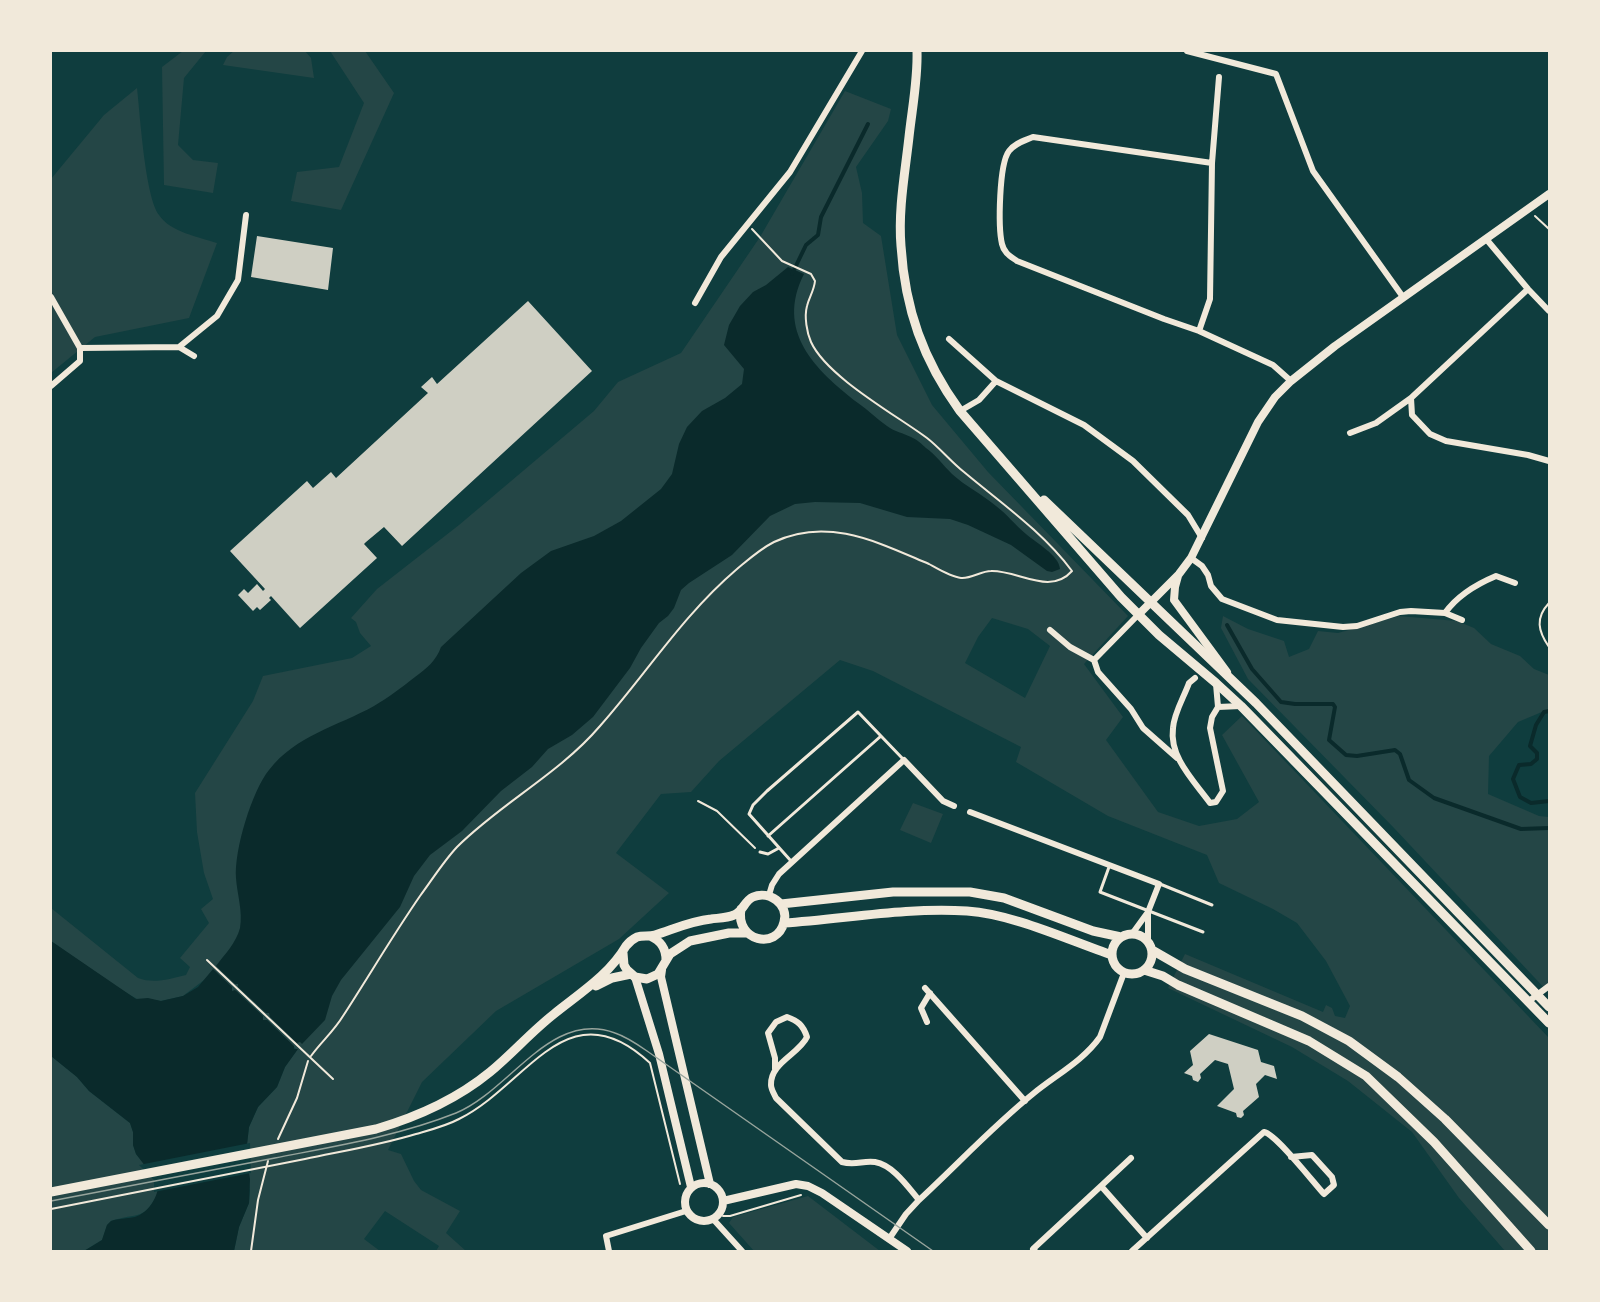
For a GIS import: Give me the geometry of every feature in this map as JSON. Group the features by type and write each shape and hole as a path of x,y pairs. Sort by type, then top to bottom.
{"main road":[{"path":"917,51 901,209 901,245 914,320 923,350 941,385 960,411 1138,615 1241,706 1549,1023"},
{"path":"999,456 1233,680 1549,1007"},
{"path":"781,904 893,892 970,892 1004,898 1093,931 1120,937 1132,934 1141,936 1150,946 1185,969 1302,1016 1349,1041 1398,1077 1445,1119 1549,1225"},
{"path":"51,1192 396,1124 436,1107 473,1085 500,1064 552,1015 585,990 623,953 630,941 693,921 732,916 756,896 769,896 781,904 785,916 784,923 781,930 768,939 761,939 747,933 729,933 690,941 670,954 658,974 647,979 633,976 612,978 585,990"},
{"path":"741,909 741,922 747,933"},
{"path":"784,923 896,911 969,911 1009,919 1112,955"},
{"path":"650,936 661,942 666,960"},
{"path":"1120,937 1114,945 1112,955 1116,966 1124,973 1135,974 1144,970 1151,961 1150,946"},
{"path":"623,953 624,965 633,976"},
{"path":"1144,970 1309,1041 1366,1076 1434,1142 1531,1251"}],"street":[{"path":"694,303 721,258 790,172 862,51"},
{"path":"1187,51 1276,74 1313,171 1403,297"},
{"path":"1199,331 1210,298 1212,163 1219,77"},
{"path":"1212,163 1033,137 1015,145 1007,153 1002,166 1000,222 1002,245 1006,254 1017,261 1199,331 1273,365 1291,381"},
{"path":"1094,660 1179,574 1191,558 1258,422 1275,397 1291,381 1335,346 1549,194"},
{"path":"179,347 217,316 238,280 246,215"},
{"path":"1487,240 1549,311"},
{"path":"1350,433 1376,423 1411,398 1528,289"},
{"path":"51,297 80,348 80,361 51,386"},
{"path":"949,339 996,381 1084,425 1133,461 1188,515 1202,539"},
{"path":"80,348 179,347 194,356"},
{"path":"960,411 979,400 996,381"},
{"path":"1411,398 1412,415 1431,434 1446,441 1528,455 1549,462"},
{"path":"1191,558 1202,566 1211,586 1222,599 1277,620 1343,627 1357,626 1400,612 1445,613 1461,620"},
{"path":"1179,574 1174,600 1233,680"},
{"path":"1445,613 1451,605 1479,583 1496,576 1515,583"},
{"path":"1050,630 1070,647 1094,660 1098,672 1131,709 1143,728 1179,761 1210,803 1220,799 1223,791 1210,728 1212,717 1218,707 1216,683"},
{"path":"1179,761 1173,743 1173,726 1188,683 1195,678"},
{"path":"1218,707 1241,706"},
{"path":"769,896 776,879 792,862 904,760 943,801 954,806"},
{"path":"970,812 1158,884 1148,912 1132,934"},
{"path":"1148,912 1150,946"},
{"path":"662,970 710,1184"},
{"path":"889,1239 919,1200 1025,1101 1086,1054 1096,1043 1124,973"},
{"path":"633,976 659,1054 688,1190 684,1205 686,1211 696,1220 701,1221 715,1217 722,1209 723,1201 717,1187 710,1184 697,1184 688,1190"},
{"path":"1529,1002 1549,986"},
{"path":"927,1022 921,1008 927,991 1025,1101"},
{"path":"775,1069 803,1045 807,1037 805,1029 798,1021 787,1017 776,1022 768,1034 775,1058 771,1085 776,1098 842,1162 853,1165 866,1162 883,1165 898,1177 919,1200"},
{"path":"1132,1251 1264,1132 1268,1133 1291,1157 1323,1194 1334,1185 1332,1177 1312,1155 1291,1157"},
{"path":"1035,1251 1033,1249 1131,1158"},
{"path":"723,1201 796,1184 808,1186 822,1193 907,1251"},
{"path":"1101,1186 1147,1238"},
{"path":"609,1251 606,1236 686,1211"},
{"path":"715,1217 742,1251"}],"lane":[{"path":"792,862 749,814 753,805 767,791 858,712 904,760"},
{"path":"768,836 881,736"},
{"path":"760,852 768,854 779,848"},
{"path":"1110,865 1100,892 1203,932"},
{"path":"1158,884 1212,905"}],"path":[{"path":"1535,216 1549,229"},
{"path":"312,1056 343,1016 395,932 455,849 474,831 543,778 600,727 671,636 709,595 763,548 792,535 809,531 834,530 872,540 963,579 993,571 1043,582 1058,582 1072,571 1061,557 1021,519 928,439 861,391 819,355 810,341 806,324 806,307 814,292 815,281 811,274 782,261 749,225"},
{"path":"1549,603 1543,609 1538,621 1542,636 1549,647"},
{"path":"698,801 717,811 760,852"},
{"path":"207,960 333,1080"},
{"path":"51,1209 379,1144 461,1119 485,1103 554,1044 581,1034 596,1034 617,1040 637,1050 650,1063 677,1177 681,1187 688,1190"},
{"path":"275,1144 297,1098 308,1061"},
{"path":"251,1251 264,1171 272,1153"},
{"path":"715,1217 730,1216 806,1193"}],"shaded area":[{"path":"183,51 206,51 184,78 178,145 193,160 218,163 213,193 164,185 162,67"},
{"path":"234,51 305,51 311,58 314,78 223,65"},
{"path":"330,51 365,51 394,93 341,210 291,201 297,172 339,167 364,103"},
{"path":"137,88 150,191 159,215 177,230 217,243 189,318 95,337 51,373 51,179 104,115"},
{"path":"845,91 891,109 888,121 856,167 862,193 863,223 881,236 897,335 932,405 988,472 1128,616 1084,664 1123,717 1106,740 1158,812 1199,826 1237,819 1259,802 1222,735 1242,716 1549,1038 1549,1251 1505,1251 1459,1198 1412,1132 1348,1081 1292,1047 1168,988 1185,954 1323,1012 1326,1005 1332,1008 1335,1016 1345,1018 1350,1006 1326,961 1297,923 1219,883 1207,855 1108,816 1016,762 1021,747 873,671 840,660 719,761 691,792 661,794 616,853 669,893 619,939 496,1011 422,1082 388,1150 401,1154 421,1190 460,1211 446,1233 466,1251 436,1251 439,1246 385,1211 364,1239 380,1251 234,1251 239,1227 249,1203 246,1153 249,1127 258,1107 277,1087 285,1067 297,1050 267,1020 263,1020 263,1016 236,991 208,977 183,996 161,1001 137,999 51,941 51,908 138,978 156,981 186,975 190,967 180,958 209,923 201,909 213,899 204,873 197,832 195,793 253,701 263,676 352,658 371,646 351,618 377,589 459,525 594,411 618,382 681,353 760,237","holes":["992,618 1028,629 1050,646 1025,698 965,663 978,637"]},
{"path":"788,267 804,274 796,295 794,314 797,331 814,363 842,390 880,420 893,430 919,442 952,474 1000,509 1056,559 1060,569 1047,571 1011,545 950,519 907,517 860,503 815,502 795,504 770,516 732,555 681,590 674,608 659,623 630,668 593,717 572,735 548,749 532,767 501,791 462,831 430,855 414,876 400,907 341,980 332,996 325,1020 302,1044 297,1043 270,1017 269,1013 266,1013 238,987 238,984 235,984 216,966 233,943 240,928 236,878 238,852 245,821 256,792 269,770 291,748 374,706 395,692 434,660 441,647 521,573 551,551 594,536 621,521 661,489 672,474 679,444 687,427 702,411 725,398 742,384 744,369 724,345 729,325 740,306 753,292 766,285"},
{"path":"1223,616 1248,629 1284,641 1289,657 1309,649 1318,631 1338,633 1399,616 1457,621 1474,628 1491,644 1520,656 1534,669 1549,675 1549,709 1518,722 1489,756 1488,794 1539,816 1549,817 1549,993 1394,828 1248,679 1221,628"},
{"path":"913,803 943,814 931,843 900,830"},
{"path":"51,941 136,999 148,998 161,1001 183,996 198,987 213,969 232,987 232,991 235,990 263,1016 263,1020 267,1020 294,1046 294,1049 298,1049 285,1067 277,1087 258,1107 249,1127 246,1153 250,1179 249,1203 239,1227 234,1251 84,1251 102,1240 107,1225 111,1221 135,1217 144,1212 155,1199 158,1183 136,1154 130,1123 89,1091 77,1077 51,1056"},
{"path":"51,1056 77,1077 89,1091 130,1123 136,1154 155,1176 159,1190 145,1211 111,1221 107,1225 102,1240 84,1251 51,1251"},
{"path":"808,1196 880,1251 754,1251 729,1223 733,1217"}],"pier":[{"path":"250,1143 251,1173 154,1192 154,1180 139,1165"}],"building":[{"path":"257,236 333,248 328,290 251,277"},
{"path":"528,301 592,371 402,546 384,527 366,542 364,544 377,558 300,628 271,596 269,598 271,600 260,610 257,607 253,611 238,595 244,589 248,593 257,584 263,591 265,589 230,551 307,481 313,488 331,472 336,478 428,393 421,387 432,377 437,384"},
{"path":"1209,1034 1258,1050 1261,1062 1274,1066 1277,1079 1265,1075 1256,1084 1259,1097 1243,1111 1244,1115 1241,1118 1237,1117 1236,1113 1217,1106 1234,1089 1228,1064 1215,1060 1200,1074 1201,1078 1198,1082 1193,1080 1192,1076 1184,1073 1193,1065 1190,1051"}],"waterway":[{"path":"792,274 806,245 818,235 821,217 868,124"},
{"path":"1227,625 1252,669 1281,702 1333,704 1335,707 1329,740 1346,755 1357,756 1395,750 1400,754 1409,780 1434,798 1521,829 1549,828"},
{"path":"1549,711 1544,712 1536,725 1530,746 1537,753 1537,759 1531,764 1519,765 1513,779 1520,797 1531,803 1549,801"}],"tram line":[{"path":"51,1201 344,1145 412,1128 456,1113 476,1102 551,1042 571,1032 592,1029 615,1033 636,1043 933,1251"}]}
